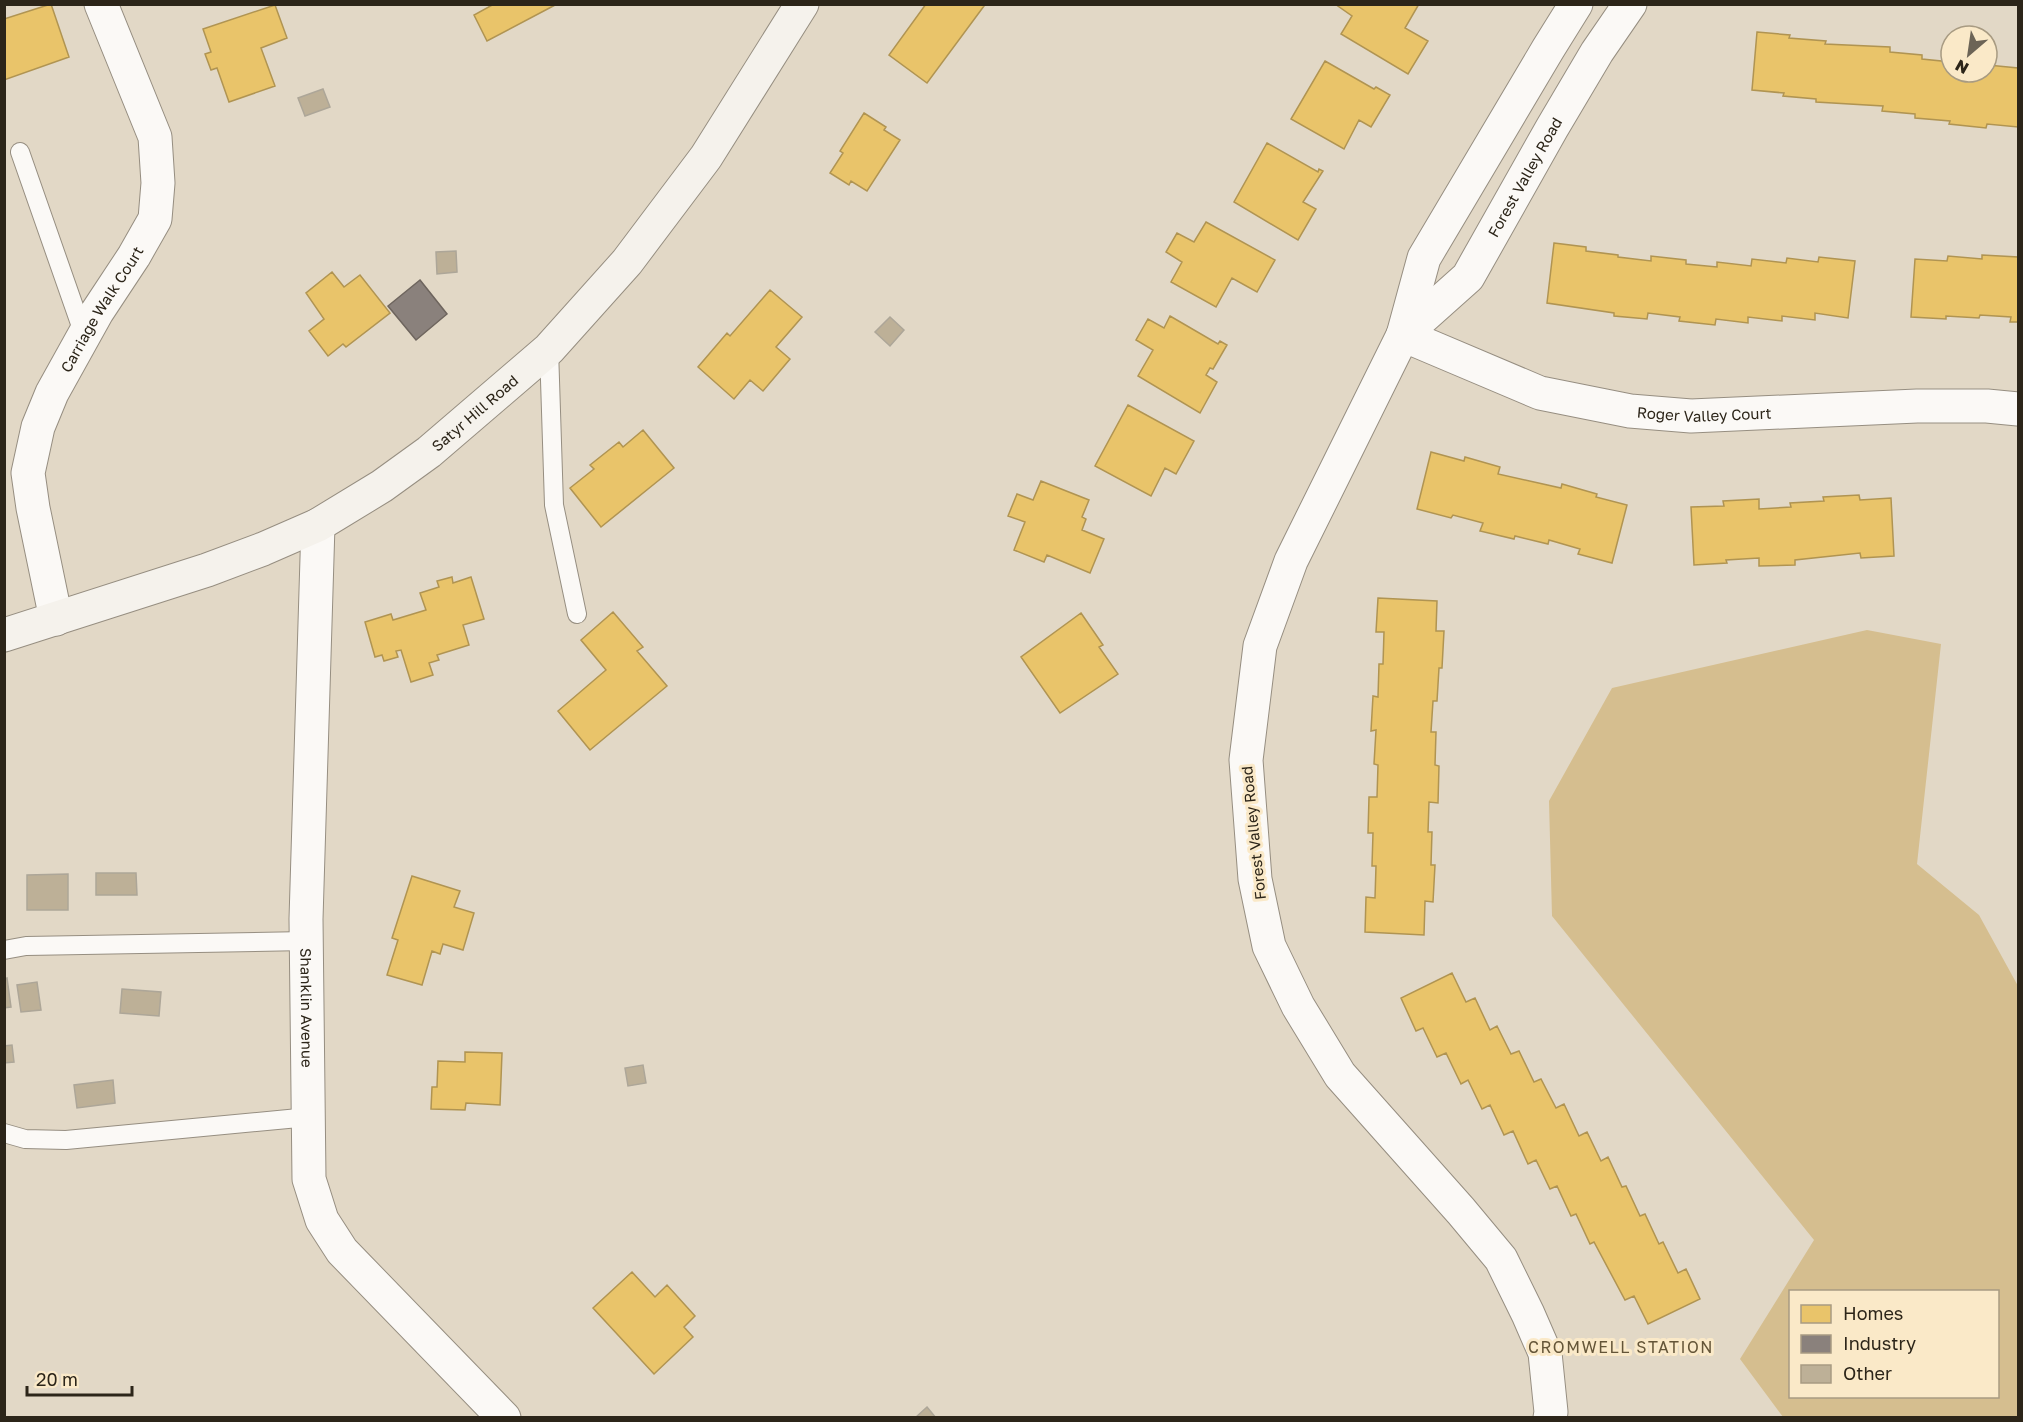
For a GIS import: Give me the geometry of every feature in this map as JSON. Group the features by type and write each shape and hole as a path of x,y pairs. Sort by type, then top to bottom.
{"street":[{"name":"Carriage Walk Court","path":"56,618 28,473 38,427 48,401 84,335 155,219 158,183 154,137 101,4"},
{"name":"Satyr Hill Road","path":"4,635 207,570 263,549 318,525 382,486 429,452 549,349 627,262 706,157 802,4"},
{"name":"Forest Valley Road","path":"1550,1418 1545,1353 1501,1259 1340,1075 1298,1006 1269,946 1255,879 1246,760 1260,646 1291,561 1403,335 1424,258 1576,4"},
{"name":"Forest Valley Road","path":"1403,335 1468,277 1597,52 1630,4"},
{"name":"Roger Valley Court","path":"1403,335 1540,393 1630,411 1691,416 1917,406 1987,406 2019,409"},
{"name":"Shanklin Avenue","path":"318,525 306,941 309,1179 322,1220 342,1251 504,1418"}],"lane":[{"path":"20,152 84,335"},
{"path":"549,349 554,505 577,614"},
{"path":"4,950 26,946 306,941"},
{"path":"4,1133 25,1139 66,1140 309,1117"}],"shaded area":[{"path":"1867,630 1941,644 1917,864 1979,915 2018,986 2018,1417 1783,1417 1740,1359 1814,1240 1552,916 1549,801 1612,688"}],"building: Homes":[{"path":"51,4 69,57 4,80 4,19"},
{"path":"494,4 557,4 487,41 474,15"},
{"path":"926,4 982,4 984,6 927,83 889,55"},
{"path":"1335,4 1419,4 1405,28 1428,41 1408,74 1341,34 1352,16"},
{"path":"275,5 287,38 261,48 275,86 229,102 217,68 211,70 205,54 211,52 203,29"},
{"path":"1757,32 1790,35 1789,38 1826,41 1825,44 1890,47 1890,52 1922,55 1922,59 1939,61 1939,84 1999,84 1999,66 2018,68 2018,127 1987,124 1986,128 1949,124 1950,121 1915,118 1915,114 1882,111 1883,106 1816,102 1816,99 1783,96 1784,93 1752,90"},
{"path":"1325,61 1374,89 1376,87 1390,95 1371,127 1359,120 1344,149 1291,119"},
{"path":"864,113 886,127 884,130 900,140 867,191 851,181 849,185 830,173 843,153 840,151"},
{"path":"1267,143 1318,172 1319,169 1323,171 1303,202 1316,209 1298,240 1234,202"},
{"path":"1206,222 1275,260 1257,292 1232,278 1216,307 1171,282 1182,262 1166,252 1177,233 1194,242"},
{"path":"1554,243 1586,247 1586,251 1618,255 1618,257 1651,261 1651,256 1686,260 1686,264 1717,267 1717,262 1751,266 1752,259 1786,263 1787,258 1818,262 1819,257 1855,261 1848,318 1815,313 1815,320 1782,316 1782,321 1748,317 1748,323 1716,319 1715,325 1679,321 1680,317 1648,313 1647,319 1614,316 1614,313 1547,303"},
{"path":"1982,255 2018,257 2018,322 2010,322 2011,317 1980,315 1979,318 1946,316 1946,319 1911,317 1915,259 1947,261 1948,256 1982,259"},
{"path":"332,272 344,287 360,275 390,313 346,347 343,344 328,356 309,331 324,319 306,293"},
{"path":"770,290 802,317 776,347 790,359 763,391 750,380 734,399 698,367 727,333 730,336"},
{"path":"1170,316 1218,344 1220,341 1227,345 1213,369 1210,368 1206,375 1217,382 1200,413 1138,376 1153,350 1136,340 1148,319 1164,328"},
{"path":"1128,405 1194,441 1176,474 1165,468 1151,496 1095,466"},
{"path":"643,430 674,468 601,527 570,488 594,469 590,465 619,442 623,447"},
{"path":"1431,452 1464,461 1465,457 1500,467 1498,474 1561,488 1562,484 1597,494 1596,497 1627,505 1612,563 1578,554 1580,549 1549,540 1548,544 1515,536 1514,539 1480,531 1483,523 1417,509"},
{"path":"1041,481 1089,500 1082,517 1086,519 1082,530 1104,539 1090,573 1047,555 1044,562 1014,550 1025,522 1008,516 1017,494 1033,500"},
{"path":"1859,495 1860,500 1891,498 1894,556 1861,558 1860,553 1795,560 1795,565 1759,566 1759,558 1694,565 1691,507 1724,506 1723,501 1759,499 1759,509 1791,507 1790,503 1824,501 1823,497"},
{"path":"452,577 453,583 471,577 484,619 463,625 469,645 437,655 439,660 429,663 433,675 411,682 401,650 396,651 398,657 384,661 382,655 375,657 365,622 391,614 393,620 426,610 420,593 439,587 437,581"},
{"path":"1378,598 1437,601 1436,631 1444,631 1442,668 1439,668 1437,701 1433,701 1431,732 1436,732 1435,765 1439,766 1438,803 1429,802 1428,832 1432,832 1431,865 1435,865 1433,902 1425,901 1424,935 1365,932 1366,897 1375,898 1376,866 1372,866 1373,833 1368,833 1369,797 1377,797 1378,765 1374,764 1376,730 1371,731 1373,696 1378,697 1379,664 1383,664 1384,632 1376,632"},
{"path":"613,612 643,647 637,651 667,686 590,750 558,711 606,670 581,640"},
{"path":"1081,613 1103,645 1099,647 1118,674 1060,713 1021,657"},
{"path":"412,876 460,891 454,907 474,913 463,950 443,944 440,954 432,951 422,985 387,975 398,940 392,938"},
{"path":"1452,973 1466,1002 1475,998 1490,1030 1497,1026 1511,1054 1519,1051 1534,1082 1541,1079 1556,1108 1564,1104 1579,1136 1587,1132 1601,1161 1608,1157 1622,1187 1626,1186 1640,1216 1645,1214 1659,1244 1663,1242 1678,1273 1686,1269 1700,1299 1648,1324 1634,1296 1625,1300 1594,1242 1590,1244 1576,1214 1571,1216 1557,1186 1550,1189 1536,1160 1528,1164 1513,1131 1504,1135 1490,1105 1482,1109 1468,1080 1461,1084 1446,1053 1437,1057 1423,1028 1416,1031 1401,998"},
{"path":"465,1052 502,1053 500,1105 466,1103 465,1110 431,1109 432,1087 437,1087 438,1061 465,1062"},
{"path":"632,1272 655,1297 667,1285 695,1316 684,1327 693,1337 654,1374 593,1308"}],"building: Industry":[{"path":"420,280 447,314 416,340 388,306"}],"building: Other":[{"path":"323,89 330,107 305,116 298,98"},
{"path":"456,251 457,272 437,274 436,252"},
{"path":"890,317 904,330 890,346 875,332"},
{"path":"96,873 136,873 137,895 96,895"},
{"path":"68,874 68,910 27,910 27,875"},
{"path":"7,978 11,1007 4,1008 4,979"},
{"path":"37,982 41,1010 21,1012 17,985"},
{"path":"122,989 161,992 159,1016 120,1013"},
{"path":"12,1045 14,1062 4,1063 4,1046"},
{"path":"643,1065 646,1083 628,1086 625,1068"},
{"path":"113,1080 115,1103 77,1108 74,1085"},
{"path":"927,1407 936,1418 915,1418"}],"district":[{"name":"CROMWELL STATION","path":"1621,1347"}]}
